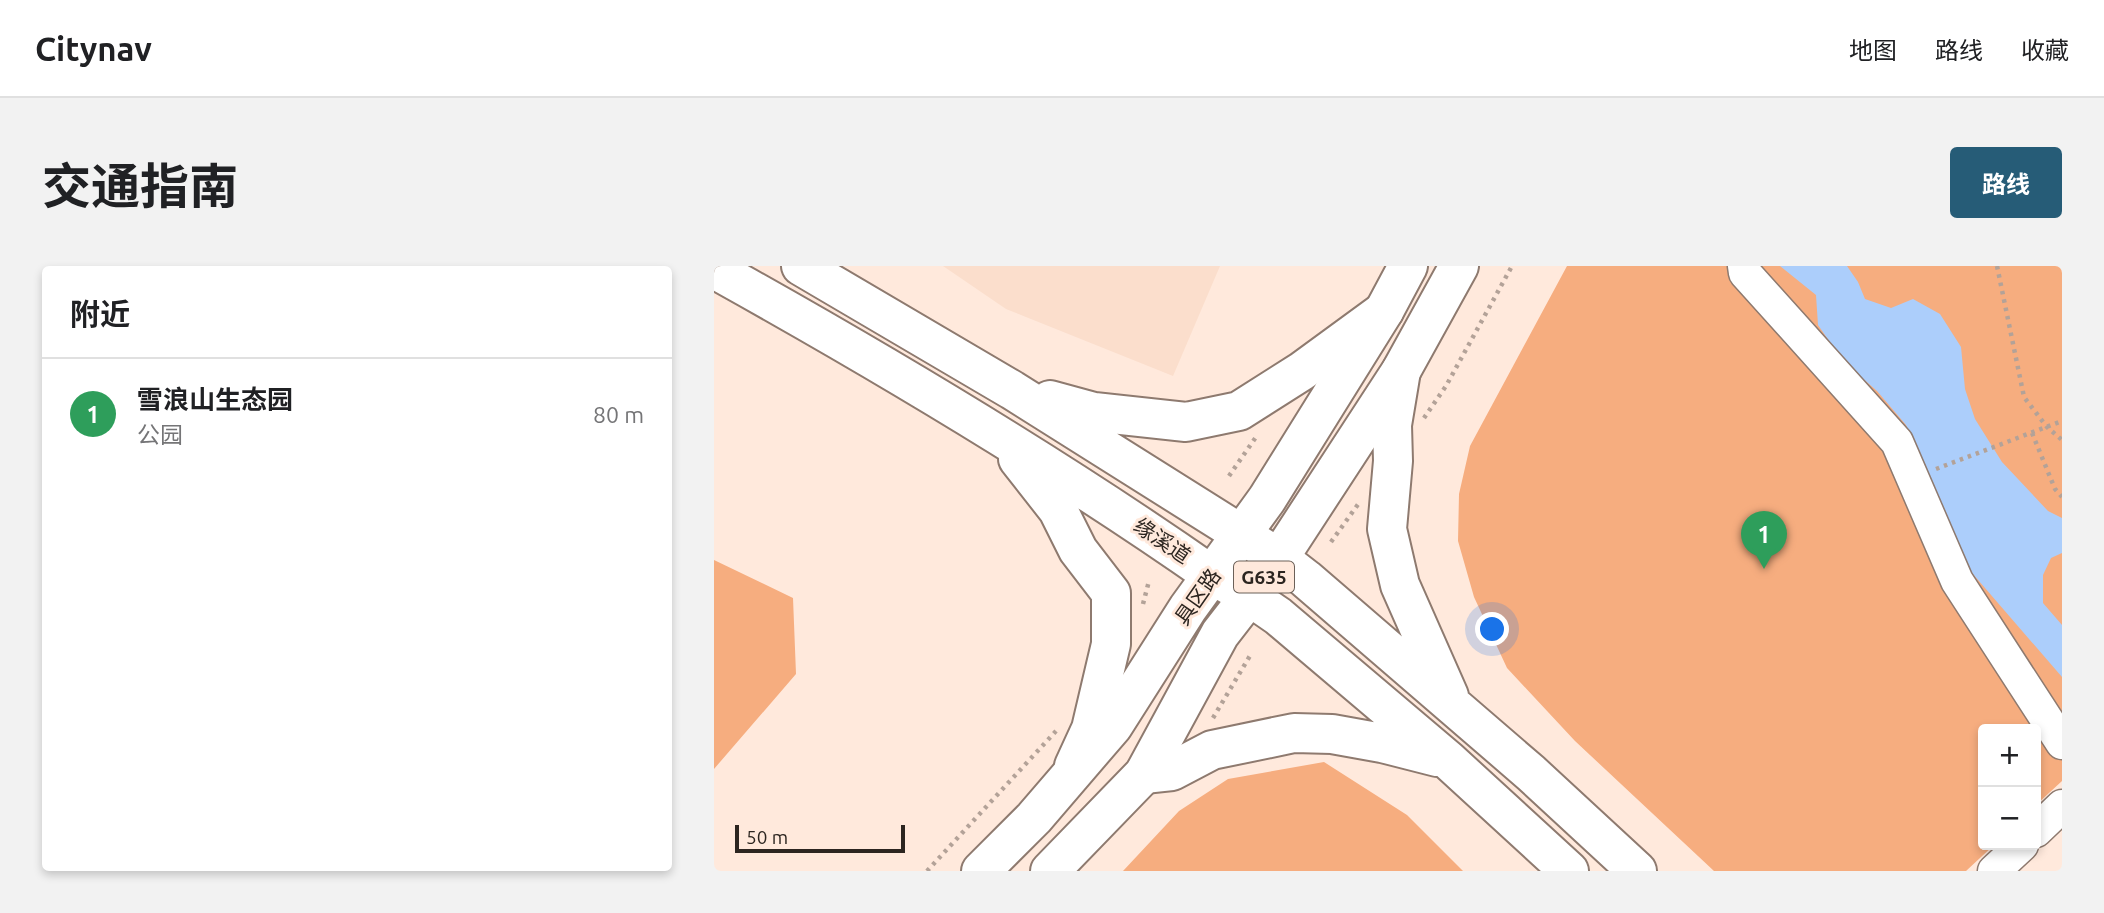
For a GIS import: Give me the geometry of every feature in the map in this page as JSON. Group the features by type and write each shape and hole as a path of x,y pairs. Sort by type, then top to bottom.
{"main road":[{"path":"801,266 1012,390 1279,558 1531,773 1637,871"},
{"name":"具区路","path":"981,871 1034,818 1113,726 1188,608 1267,499 1384,311 1408,266"},
{"name":"具区路","path":"1050,871 1144,774 1220,634 1279,558 1401,371 1459,266"},
{"name":"缘溪道","path":"714,269 822,329 1000,436 1213,576 1250,596 1278,616 1448,760 1569,871"},
{"path":"1012,390 1094,412 1186,422 1239,411 1302,371 1384,311"},
{"path":"1401,371 1392,425 1393,461 1387,529 1400,584 1452,705"},
{"path":"1000,436 1058,510 1077,550 1111,593 1111,644 1103,683 1091,729 1069,778"},
{"path":"1144,774 1172,771 1212,750 1294,733 1332,734 1382,743 1448,760"}],"street":[{"path":"1744,266 1745,273 1897,442 1957,581 2062,743"},
{"path":"2041,826 2062,806"},
{"path":"1994,871 2017,850"}],"path":[{"path":"1997,266 2024,397 2047,427 2062,440"},
{"path":"1913,478 2062,421"},
{"path":"2032,432 2055,489 2062,497"},
{"name":"具区路","path":"1142,608 1149,581"},
{"path":"927,871 1062,723"}],"shaded area":[{"path":"943,266 1220,266 1173,376 1006,309"},
{"path":"1567,266 2062,266 2062,781 2041,800 2041,724 1978,724 1978,850 1989,850 1966,871 1714,871 1575,741 1507,668 1474,597 1458,541 1459,494 1470,446"},
{"path":"714,560 793,598 796,674 714,769"},
{"path":"1324,762 1407,815 1463,871 1123,871 1179,811 1228,779"}],"water":[{"path":"1780,266 1847,266 1865,299 1891,308 1913,299 1940,314 1961,347 1965,389 1975,419 2002,462 2048,511 2062,518 2062,553 2051,558 2043,575 2043,603 2062,625 2062,677 1966,566 1906,425 1877,391 1843,361 1818,325 1816,295"}],"place":[{"name":"雪浪山生态园","path":"1764,569"}]}
